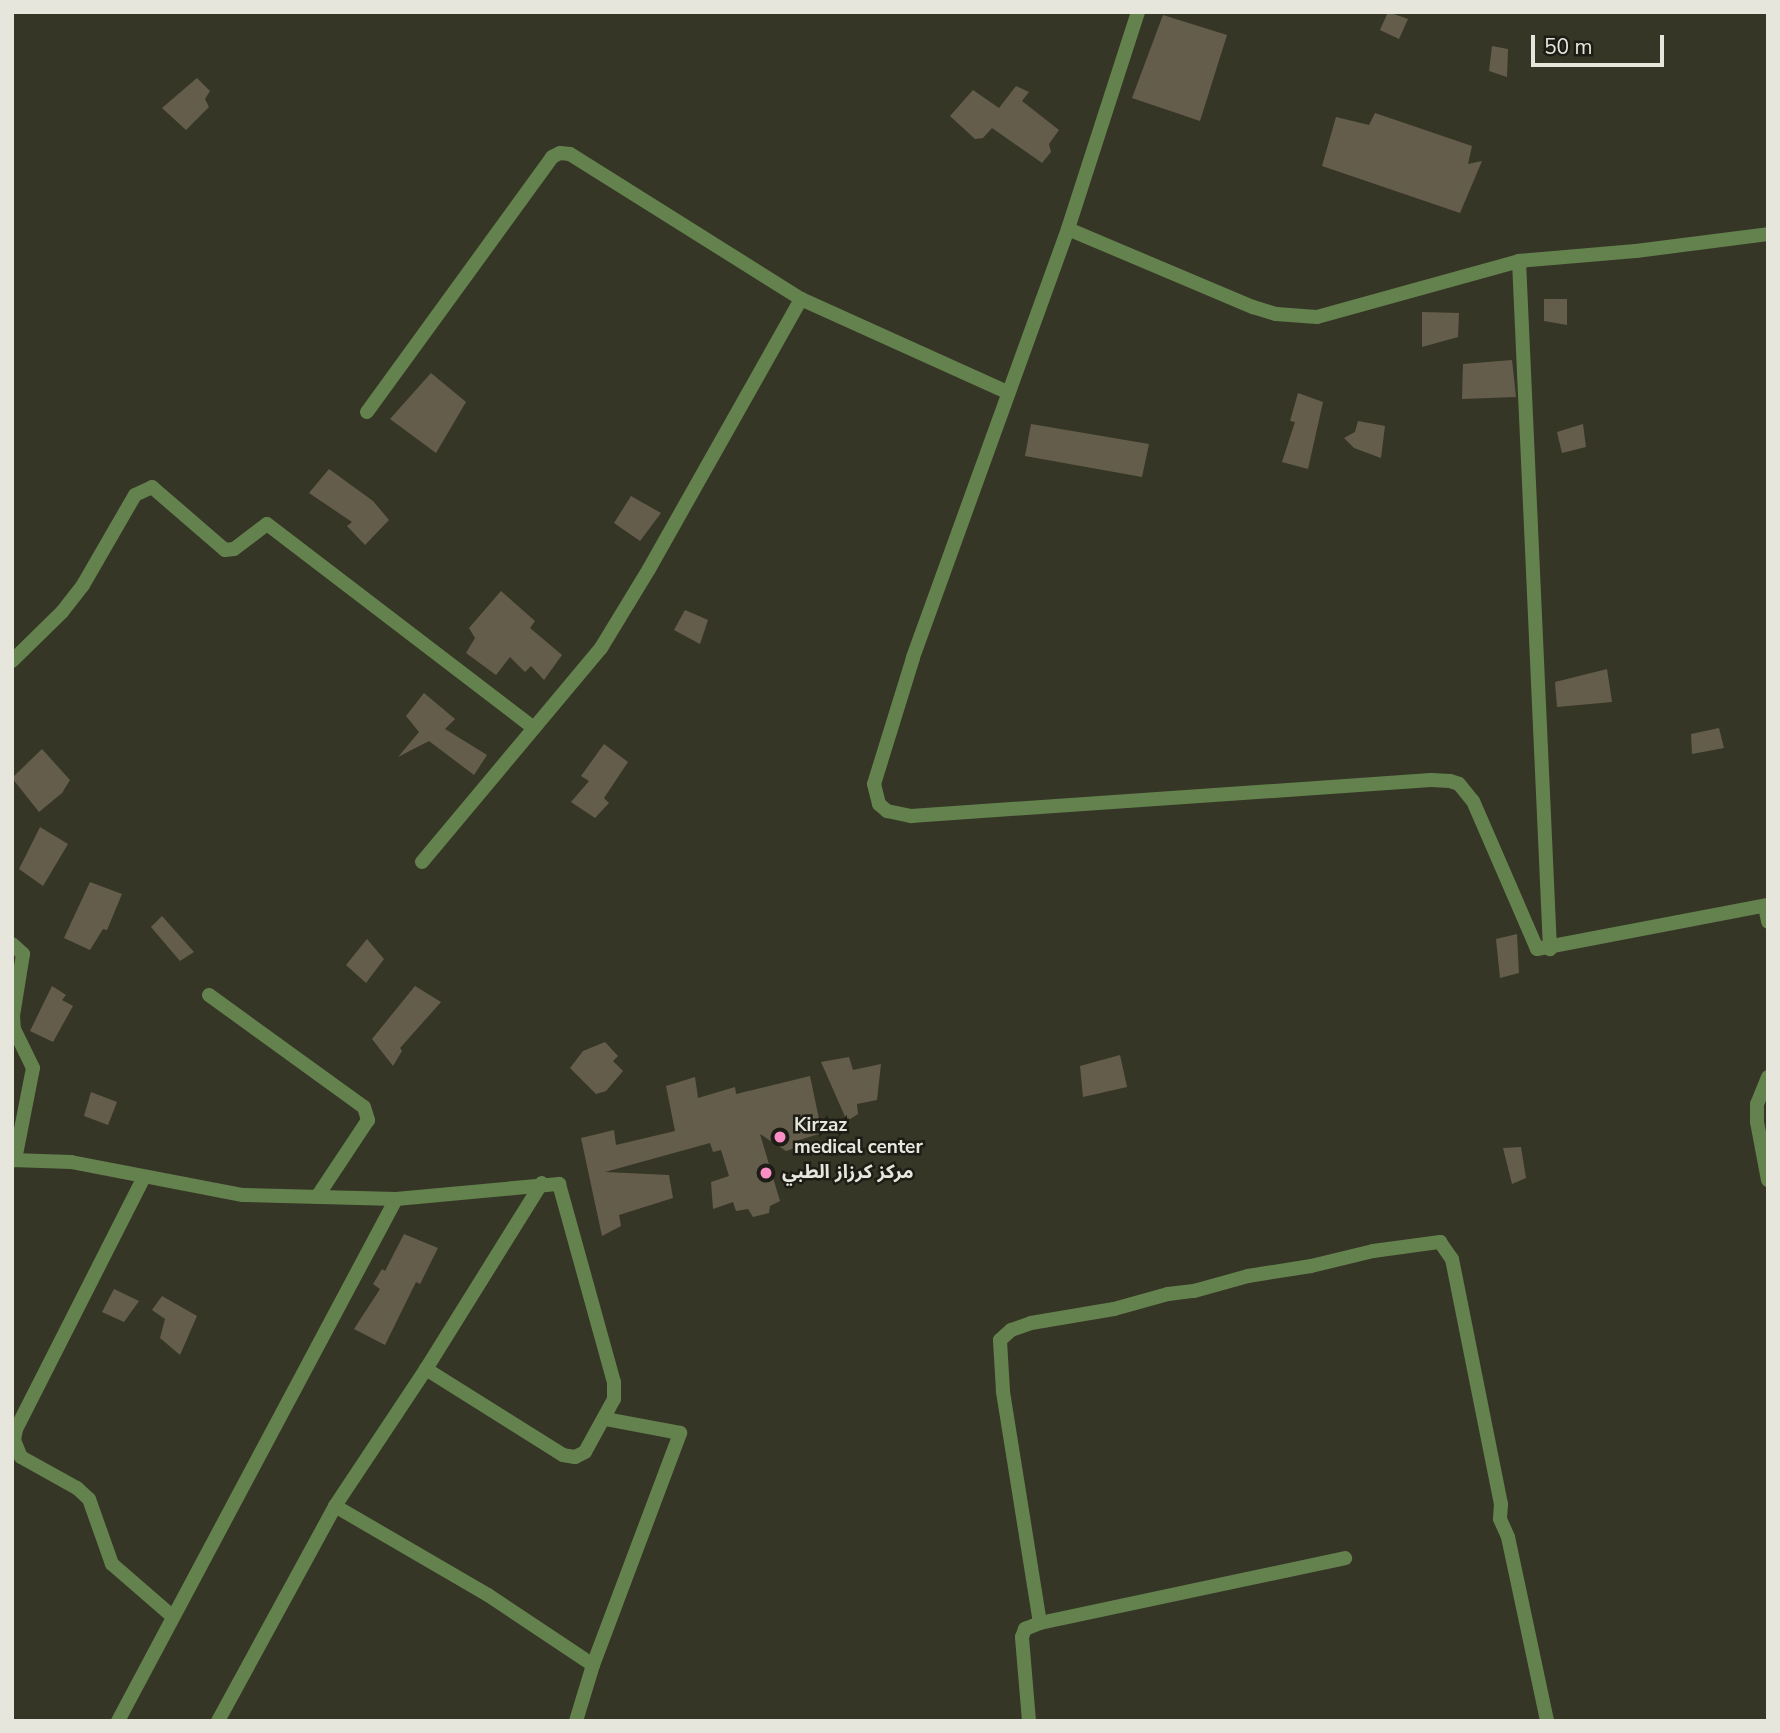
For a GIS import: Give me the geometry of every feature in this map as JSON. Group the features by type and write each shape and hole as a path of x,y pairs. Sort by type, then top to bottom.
{"street":[{"path":"1138,12 1068,229 1007,391 909,670 874,784 879,804 887,811 911,816 1431,780 1450,781 1459,784 1473,801 1536,948 1550,948 1766,905 1768,922"},
{"path":"368,412 552,157 560,153 570,154 801,299 1007,391"},
{"path":"1068,229 1241,303 1276,314 1317,317 1519,261 1636,251 1768,234"},
{"path":"1519,261 1550,948"},
{"path":"422,862 601,648 649,569 801,299"},
{"path":"12,661 62,612 83,585 135,495 152,487 225,550 234,549 267,524 534,728"},
{"path":"12,944 23,954 13,1016 14,1029 33,1068 14,1160 71,1162 243,1195 396,1199 542,1183 559,1184 609,1364 614,1399 606,1419 585,1452 575,1457 563,1455 426,1369"},
{"path":"209,995 364,1107 368,1119 317,1198"},
{"path":"1768,1077 1757,1104 1756,1122 1768,1180"},
{"path":"144,1177 16,1429 13,1440 21,1457 77,1488 89,1499 112,1564 172,1616"},
{"path":"218,1721 335,1506 426,1369 542,1183"},
{"path":"118,1721 396,1199"},
{"path":"1041,1623 1003,1391 1000,1340 1011,1330 1031,1323 1114,1309 1248,1276 1311,1266 1373,1251 1440,1242 1452,1259 1501,1504 1500,1519 1508,1537 1547,1721"},
{"path":"576,1721 593,1665 680,1433 606,1419"},
{"path":"335,1506 488,1595 593,1665"},
{"path":"1029,1721 1022,1637 1025,1629 1041,1623 1345,1558"}],"building":[{"path":"1388,12 1408,19 1399,39 1380,30"},
{"path":"1163,15 1227,35 1200,121 1132,98"},
{"path":"1492,46 1508,49 1507,77 1489,71"},
{"path":"197,78 210,91 205,99 209,107 186,130 162,108"},
{"path":"1016,86 1029,92 1022,101 1059,130 1049,144 1051,152 1042,163 992,128 983,138 975,139 950,116 973,90 999,108"},
{"path":"1375,113 1472,146 1468,164 1482,161 1460,213 1322,166 1336,117 1369,125"},
{"path":"1544,299 1567,299 1567,325 1544,321"},
{"path":"1422,312 1459,313 1458,337 1422,347"},
{"path":"1512,360 1516,397 1462,399 1463,364"},
{"path":"431,373 466,402 436,453 390,419"},
{"path":"1298,393 1323,402 1308,469 1282,462 1295,422 1290,421"},
{"path":"1358,421 1385,426 1381,458 1354,448 1344,438 1355,432"},
{"path":"1031,424 1149,444 1142,477 1025,456"},
{"path":"1583,424 1586,447 1562,453 1557,432"},
{"path":"329,469 373,501 389,520 365,545 347,526 352,522 309,493"},
{"path":"631,496 661,513 640,541 614,523"},
{"path":"501,591 535,621 530,628 562,655 544,680 531,666 525,672 510,657 496,675 466,653 475,638 469,628"},
{"path":"685,610 708,620 700,644 674,630"},
{"path":"1607,669 1612,702 1557,707 1555,682"},
{"path":"424,693 455,719 445,729 487,755 474,775 429,741 398,757 419,732 406,716"},
{"path":"1719,728 1724,748 1692,754 1691,734"},
{"path":"604,744 628,762 604,798 609,803 595,818 571,802 589,781 581,776"},
{"path":"42,749 70,780 62,793 39,812 12,778"},
{"path":"40,827 68,844 43,886 19,869"},
{"path":"90,882 122,894 107,930 103,929 90,950 64,938"},
{"path":"162,916 194,952 180,961 151,927"},
{"path":"1517,934 1519,973 1500,978 1496,939"},
{"path":"367,939 384,959 366,983 346,965"},
{"path":"52,986 66,995 62,1000 73,1006 53,1042 30,1031"},
{"path":"415,986 441,1002 400,1048 402,1051 393,1066 372,1039"},
{"path":"605,1042 618,1056 613,1061 623,1071 606,1091 596,1094 570,1068 583,1051"},
{"path":"1120,1055 1127,1087 1083,1097 1080,1066"},
{"path":"849,1057 853,1070 881,1064 877,1100 857,1104 858,1114 847,1121 821,1062"},
{"path":"810,1076 822,1133 796,1141 798,1147 786,1151 760,1134 780,1201 770,1206 769,1213 753,1217 748,1209 736,1211 733,1202 713,1209 711,1182 729,1176 721,1150 713,1152 710,1143 605,1172 669,1175 673,1198 619,1215 621,1226 602,1236 581,1138 614,1130 616,1145 675,1131 666,1086 695,1077 698,1098 735,1087 736,1094"},
{"path":"91,1092 117,1102 108,1125 84,1116"},
{"path":"1521,1147 1526,1178 1512,1184 1503,1148"},
{"path":"404,1234 438,1248 420,1284 416,1282 385,1345 354,1329 380,1289 373,1284 382,1269 385,1271"},
{"path":"114,1289 139,1301 124,1322 102,1312"},
{"path":"162,1296 197,1316 180,1355 160,1338 165,1319 152,1310"}],"place":[{"name":"Kirzaz medical center","path":"780,1137"},
{"name":"مركز كرزاز الطبي","path":"766,1173"}]}
